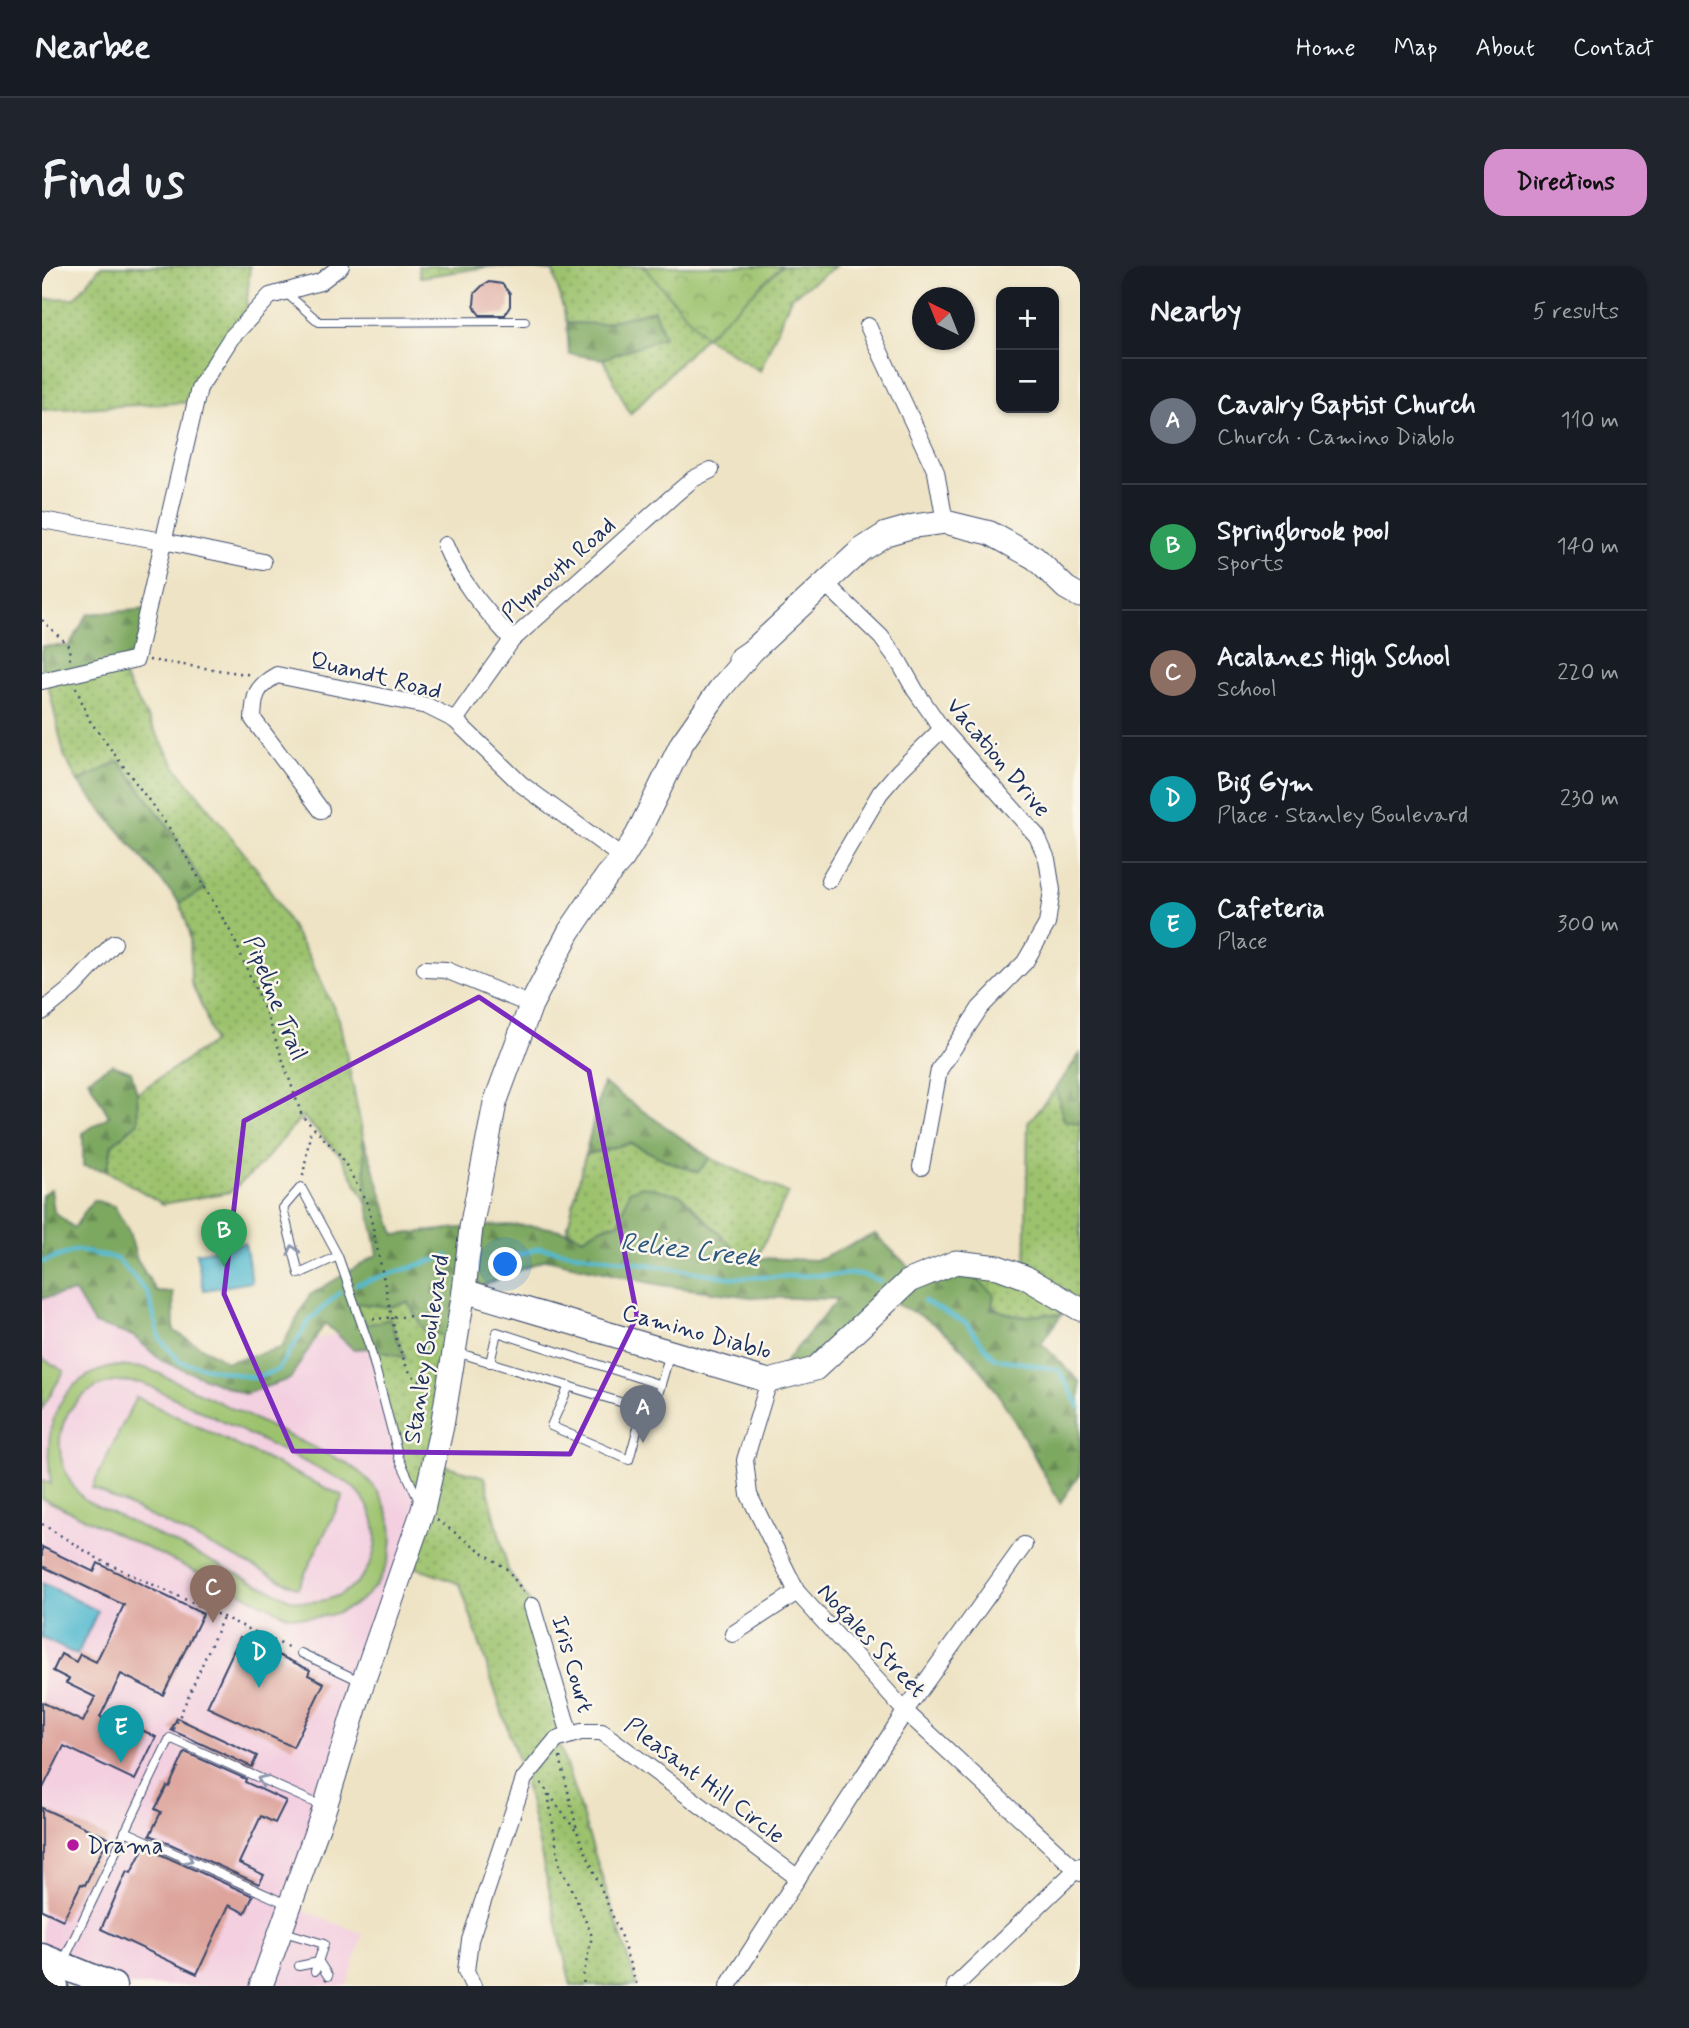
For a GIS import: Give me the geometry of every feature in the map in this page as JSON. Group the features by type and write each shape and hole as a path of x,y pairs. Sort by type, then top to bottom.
{"main road":[{"path":"50,1972 113,1986"}],"street":[{"path":"42,681 136,659 199,388 231,338 270,296 320,282 341,266"},
{"path":"868,326 936,472 945,522"},
{"name":"Plymouth Road","path":"455,720 512,640 673,496 694,479 711,470"},
{"path":"42,520 263,562"},
{"name":"Stanley Boulevard","path":"261,1986 325,1807 363,1682 424,1510 442,1426 464,1292 471,1228 495,1103 531,1005 569,932 637,835 682,743 685,729 713,685 734,663 753,650 861,550 886,534 945,522 990,533 1035,558 1066,588 1080,596"},
{"path":"445,545 456,570 472,594 512,640"},
{"name":"Stanley Boulevard","path":"1017,549 1048,586 1080,608"},
{"name":"Vacation Drive","path":"825,583 881,637 942,729 1037,836 1047,859 1052,890 1047,924 1025,962 980,1008 939,1070 921,1167"},
{"name":"Quandt Road","path":"265,684 277,675 427,706 455,720 521,784 623,858"},
{"path":"265,684 254,695 253,719 321,810"},
{"path":"829,880 880,793 942,729"},
{"path":"42,1012 74,987 114,943"},
{"path":"425,969 446,970 531,1005"},
{"name":"Camino Diablo","path":"464,1292 769,1381 815,1369 909,1282 956,1262 998,1267 1025,1277 1080,1309"},
{"name":"Nogales Street","path":"769,1381 745,1460 749,1495 797,1592 905,1711 1079,1869"},
{"path":"728,1986 905,1711 1024,1545"},
{"path":"733,1634 797,1592"},
{"name":"Iris Court","path":"532,1606 563,1738"},
{"name":"Pleasant Hill Circle","path":"563,1738 581,1732 602,1732 798,1878"},
{"path":"473,1986 466,1971 470,1940 524,1779 563,1738"},
{"path":"955,1986 1079,1869"}],"lane":[{"path":"285,292 319,322 525,321"},
{"path":"338,1256 299,1274 283,1208 302,1187 338,1256 370,1348 399,1458 424,1510"},
{"path":"491,1363 497,1332 661,1385"},
{"path":"453,1351 653,1412 670,1352"},
{"path":"569,1386 551,1426 629,1460 643,1409"},
{"path":"300,1653 363,1682"},
{"path":"50,1972 125,1831 170,1738 306,1801 325,1807"},
{"path":"125,1831 290,1905"},
{"path":"281,1931 324,1944 316,1971"},
{"path":"299,1966 319,1962"},
{"path":"319,1962 328,1976"}],"path":[{"name":"Pipeline Trail","path":"42,620 69,646 71,673 90,721 170,830 232,934 270,1023 302,1116 341,1156 368,1205 397,1342 407,1368 413,1376 446,1398"},
{"path":"136,659 251,673 265,684"},
{"path":"302,1187 312,1126"},
{"path":"359,1320 439,1314"},
{"path":"424,1510 508,1570 532,1606"},
{"path":"42,1524 100,1560 300,1653"},
{"path":"170,1738 223,1617"},
{"path":"563,1738 578,1834"},
{"path":"584,1986 583,1977 592,1936 560,1868 548,1794 578,1834 619,1931 637,1986"}],"highlighted area":[{"path":"479,997 589,1071 637,1316 570,1454 293,1451 224,1294 244,1121"}],"shaded area":[{"path":"78,1278 135,1323 227,1362 360,1328 423,1510 290,1905 363,1934 347,1986 113,1986 42,1957 42,1281"}],"green space":[{"path":"101,266 250,266 245,322 195,402 42,410 42,299 75,298"},
{"path":"418,266 495,266 420,277"},
{"path":"495,266 836,266 791,297 760,371 705,337 630,414 603,359 664,337 654,311 601,324 567,323 553,271"},
{"path":"643,266 782,266 705,337"},
{"path":"654,310 664,337 603,359 569,354 567,323 601,324"},
{"path":"148,609 136,659 42,681 42,646 69,646 88,614"},
{"path":"116,663 175,766 259,872 308,955 339,1019 363,1136 368,1205 341,1156 302,1116 261,1165 230,1192 163,1204 107,1171 112,1145 138,1122 137,1093 213,1042 205,1013 191,982 190,933 180,903 205,889 170,829 120,761 78,782 64,755 47,679"},
{"path":"119,761 170,829 205,889 180,903 78,782"},
{"path":"1080,1054 1080,1124 1064,1120 1056,1088"},
{"path":"112,1064 131,1071 137,1093 138,1122 112,1145 107,1171 83,1166 83,1133 109,1116 88,1079"},
{"path":"603,1083 710,1158 698,1172 630,1143 585,1155"},
{"path":"1056,1088 1064,1120 1080,1124 1080,1309 1070,1303 1061,1315 1011,1315 984,1298 956,1262 1025,1277 1028,1123"},
{"path":"363,1136 395,1235 465,1227 517,1225 564,1231 583,1238 600,1228 620,1222 629,1191 643,1186 681,1195 739,1253 757,1258 816,1260 875,1234 919,1277 956,1262 994,1294 992,1308 1019,1317 1061,1315 1041,1343 1080,1382 1080,1474 1060,1503 1002,1401 967,1353 946,1333 923,1317 889,1301 815,1369 769,1381 838,1299 751,1297 660,1285 546,1259 467,1292 455,1340 423,1329 408,1302 389,1307 355,1303 366,1325 390,1319 405,1358 370,1348 353,1349 325,1323 290,1379 244,1394 162,1361 133,1336 94,1324 75,1292 42,1298 42,1195 51,1189 54,1212 74,1228 93,1200 114,1206 129,1232 137,1260 157,1292 173,1293 174,1331 227,1362 281,1348 310,1295 378,1254 368,1205"},
{"path":"630,1143 698,1172 710,1158 788,1193 757,1258 739,1253 681,1195 629,1191 620,1222 600,1228 583,1238 567,1230 585,1155"},
{"path":"408,1302 455,1340 434,1462 485,1477 508,1570 532,1606 570,1735 558,1740 637,1986 571,1986 524,1779 460,1584 406,1564 423,1510 399,1458 370,1348 405,1357 362,1326 355,1303"},
{"path":"42,1358 64,1371 42,1409"},
{"path":"117,1366 145,1368 346,1463 373,1485 387,1511 392,1539 386,1566 372,1589 350,1607 322,1616 287,1615 42,1498 42,1481 51,1484 49,1443 58,1407 67,1393 80,1381","holes":["118,1381 141,1383 348,1483 366,1502 374,1523 375,1545 370,1565 357,1582 340,1595 318,1601 292,1600 85,1500 71,1484 63,1466 60,1447 62,1429 69,1412 80,1398 97,1387"]},
{"path":"136,1397 343,1496 298,1588 92,1488"}],"water":[{"path":"245,1243 252,1282 204,1290 196,1253"},
{"path":"42,1583 98,1611 77,1655 42,1638"}],"building":[{"path":"489,282 502,284 510,294 510,306 505,315 480,315 476,310 475,293"},
{"path":"42,1547 94,1572 98,1563 203,1614 163,1695 121,1674 100,1717 135,1734 138,1728 156,1737 135,1780 64,1746 42,1790 42,1702 83,1722 95,1697 66,1683 69,1679 53,1671 61,1654 76,1662 80,1654 96,1662 124,1605 42,1566"},
{"path":"240,1637 310,1670 308,1675 324,1683 293,1747 207,1707"},
{"path":"177,1718 257,1756 252,1767 171,1730"},
{"path":"185,1752 246,1779 245,1782 286,1801 275,1823 261,1816 239,1863 264,1875 259,1884 150,1835 161,1812 155,1809 167,1786 169,1787"},
{"path":"42,1808 108,1838 85,1885 81,1884 63,1920 42,1910"},
{"path":"144,1847 253,1896 245,1913 229,1905 197,1974 101,1929 127,1871 131,1873"}],"waterway":[{"name":"Reliez Creek","path":"496,1261 540,1248 735,1278 860,1274 880,1281"},
{"name":"Reliez Creek","path":"42,1262 77,1250 117,1259 148,1293 160,1339 180,1362 254,1378 278,1370 310,1320 339,1293"},
{"name":"Reliez Creek","path":"357,1284 448,1256"},
{"name":"Reliez Creek","path":"924,1301 966,1323 994,1358 1059,1370 1080,1407"}],"place":[{"name":"Springbrook pool","path":"224,1267"},
{"name":"Cavalry Baptist Church","path":"643,1443"},
{"name":"Acalanes High School","path":"213,1623"},
{"name":"Big Gym","path":"259,1688"},
{"name":"Cafeteria","path":"121,1763"},
{"name":"Drama","path":"73,1845"}]}
